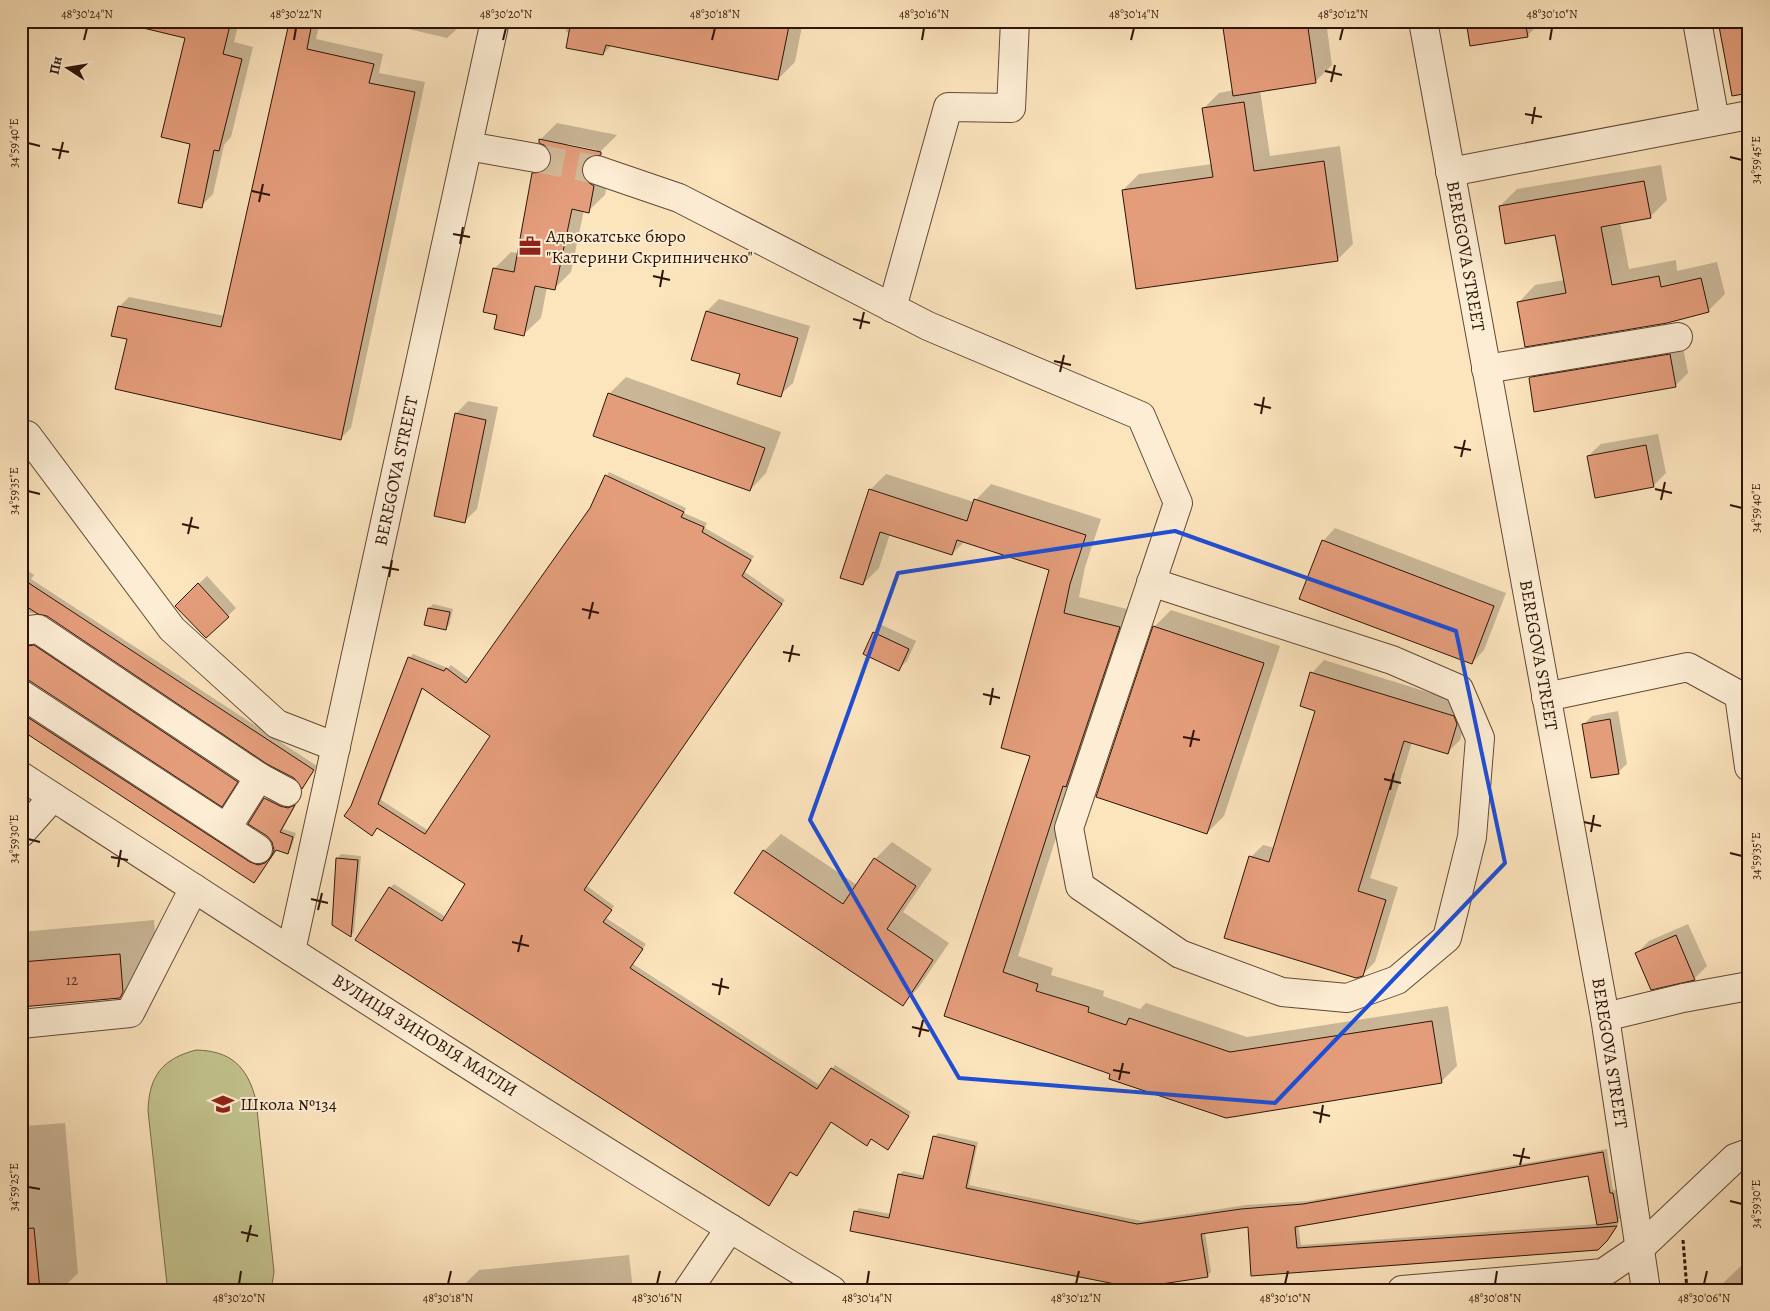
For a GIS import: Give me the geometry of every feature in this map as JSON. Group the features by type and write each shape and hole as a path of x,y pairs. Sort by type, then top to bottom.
{"street":[{"name":"BEREGOVA STREET","path":"291,951 495,21"},
{"path":"892,308 948,107 1011,108 1015,21"},
{"name":"BEREGOVA STREET","path":"1422,21 1605,1017 1646,1290"},
{"path":"1697,21 1715,121"},
{"path":"1450,172 1749,115"},
{"path":"468,146 536,158"},
{"path":"598,170 680,198 928,326 1142,416 1178,503 1151,582 1069,828 1080,886 1180,954 1282,992 1348,998 1397,980 1447,938 1472,837 1480,738 1459,689 1392,660 1151,582"},
{"path":"1486,369 1678,337"},
{"path":"27,435 172,629 277,724 336,747"},
{"path":"21,631 38,629 287,792"},
{"path":"1546,698 1688,667 1738,696 1749,767"},
{"path":"21,694 258,848"},
{"name":"ВУЛИЦЯ ЗИНОВІЯ МАТЛИ","path":"21,776 291,951 730,1228 832,1290"},
{"path":"223,826 230,823 260,776"},
{"path":"21,833 53,797"},
{"path":"21,1024 130,1013 194,888"},
{"path":"1605,1017 1683,998 1749,986"},
{"path":"1402,1290 1603,1273 1640,1247 1735,1158 1749,1153"},
{"path":"688,1290 730,1228"}],"path":[{"path":"1680,1210 1688,1290"}],"highlighted area":[{"path":"1175,531 1456,631 1505,863 1275,1103 959,1078 810,820 898,573"}],"green space":[{"path":"196,1050 219,1053 236,1063 248,1078 256,1100 274,1272 271,1290 169,1290 167,1284 148,1111 149,1099 155,1079 166,1064 174,1058"}],"building":[{"path":"144,21 231,21 223,54 242,59 219,151 214,150 202,208 178,203 190,144 161,137 185,38 143,28"},
{"path":"571,21 790,21 778,80 606,45 603,55 566,48"},
{"path":"1222,21 1307,21 1316,83 1233,96"},
{"path":"1479,21 1525,21 1528,37 1470,46 1467,27 1480,25"},
{"path":"1718,21 1749,21 1749,93 1732,96"},
{"path":"289,23 311,28 307,49 374,64 369,83 415,92 341,440 115,389 127,339 111,336 118,306 221,327"},
{"path":"1244,102 1254,171 1324,161 1338,261 1136,289 1122,190 1213,177 1202,108"},
{"path":"539,139 601,152 601,155 587,158 582,165 582,173 585,180 594,186 589,213 572,209 555,290 535,286 524,336 494,329 497,315 483,312 493,268 514,272 532,173 542,172 548,168 551,161 550,152 546,146 539,143"},
{"path":"1644,181 1651,218 1601,227 1612,285 1659,276 1661,287 1701,278 1709,312 1667,323 1525,347 1517,302 1566,293 1555,235 1505,244 1499,206"},
{"path":"706,311 798,338 781,397 737,384 740,374 691,360"},
{"path":"1670,354 1676,387 1534,412 1529,378 1531,377"},
{"path":"608,393 765,448 750,491 593,436"},
{"path":"455,413 486,420 465,523 434,516"},
{"path":"1646,445 1654,487 1595,498 1587,456"},
{"path":"605,475 684,512 681,517 704,527 702,532 751,560 742,576 782,604 584,890 612,910 603,922 643,949 630,968 817,1089 831,1068 909,1116 888,1150 871,1139 867,1146 831,1122 797,1176 790,1172 769,1206 355,940 389,887 442,921 465,884 377,828 372,836 344,816 351,806 408,657 444,671 446,668 466,683 590,508","holes":["422,688 490,736 425,834 378,804"]},
{"path":"869,489 967,521 974,499 1086,535 1070,584 1064,613 1120,627 1066,787 1063,786 1003,972 1038,984 1036,991 1089,1007 1088,1012 1126,1025 1129,1018 1230,1052 1432,1021 1442,1083 1226,1118 1109,1079 1110,1074 944,1016 1030,756 1001,748 1049,570 957,540 952,555 880,532 863,585 840,578"},
{"path":"1322,540 1494,606 1472,664 1299,599"},
{"path":"21,578 314,770 302,789 294,778 267,764 47,616 38,614 21,603"},
{"path":"198,583 229,617 206,638 175,606"},
{"path":"428,608 450,612 446,630 424,625"},
{"path":"1153,626 1264,663 1207,834 1096,797"},
{"path":"873,632 909,649 899,671 863,654"},
{"path":"34,645 238,782 222,807 30,681 21,678 21,655 27,646"},
{"path":"1310,672 1454,716 1457,724 1448,754 1404,741 1358,891 1386,900 1363,976 1356,978 1224,938 1249,856 1269,862 1315,711 1300,706"},
{"path":"21,713 250,862 258,865 265,863 271,857 274,850 272,842 267,836 248,824 264,798 288,808 295,805 280,832 293,837 288,854 276,850 254,883 21,730"},
{"path":"1610,719 1619,774 1591,778 1582,724"},
{"path":"763,850 843,904 874,858 916,886 887,929 933,960 903,1006 734,893"},
{"path":"336,858 358,860 351,937 332,925"},
{"path":"1676,935 1695,980 1651,990 1635,953"},
{"path":"120,954 123,992 120,998 21,1007 21,962"},
{"path":"933,1136 975,1146 966,1188 1137,1224 1241,1209 1303,1204 1603,1152 1610,1193 1613,1193 1618,1222 1597,1225 1588,1176 1295,1227 1297,1248 1617,1226 1598,1250 1251,1276 1248,1227 1201,1234 1208,1277 1135,1288 850,1231 854,1211 889,1218 898,1174 923,1179"},
{"path":"34,1228 40,1290 21,1290 21,1229"}],"tunnel":[{"path":"536,158 597,170"}],"place":[{"name":"Адвокатське бюро \"Катерини Скрипниченко\"","path":"530,246"},
{"name":"Школа №134","path":"223,1104"}]}
